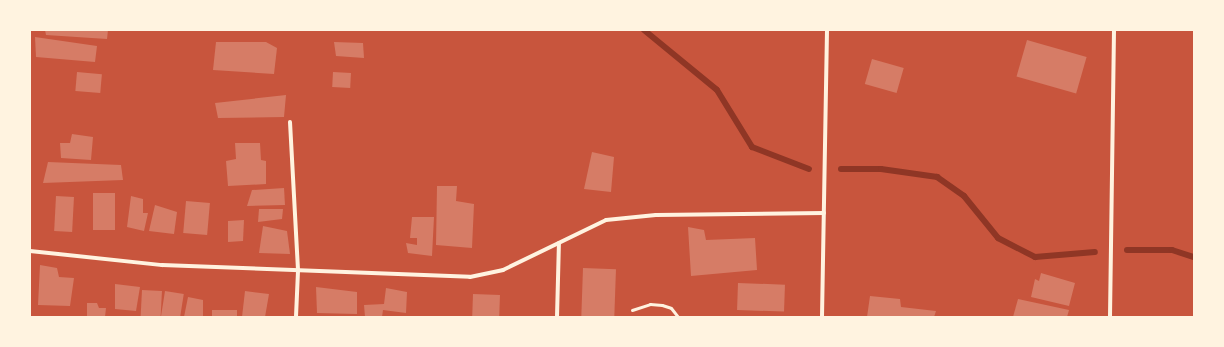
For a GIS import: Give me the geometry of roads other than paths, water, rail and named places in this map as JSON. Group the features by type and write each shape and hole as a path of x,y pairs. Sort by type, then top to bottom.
{"street":[{"path":"822,317 827,30"},
{"path":"1110,317 1114,30"},
{"path":"290,122 298,271 296,317"},
{"path":"30,251 162,265 470,277 503,270 606,220 656,215 824,213"},
{"path":"557,317 559,243"}],"lane":[{"path":"632,310 650,304 662,305 671,308 678,317"}],"waterway":[{"path":"644,30 717,90 752,147 809,169"},
{"path":"841,169 881,169 937,177 964,196 998,238 1035,257 1095,252"},
{"path":"1127,250 1172,250 1194,257"}]}
